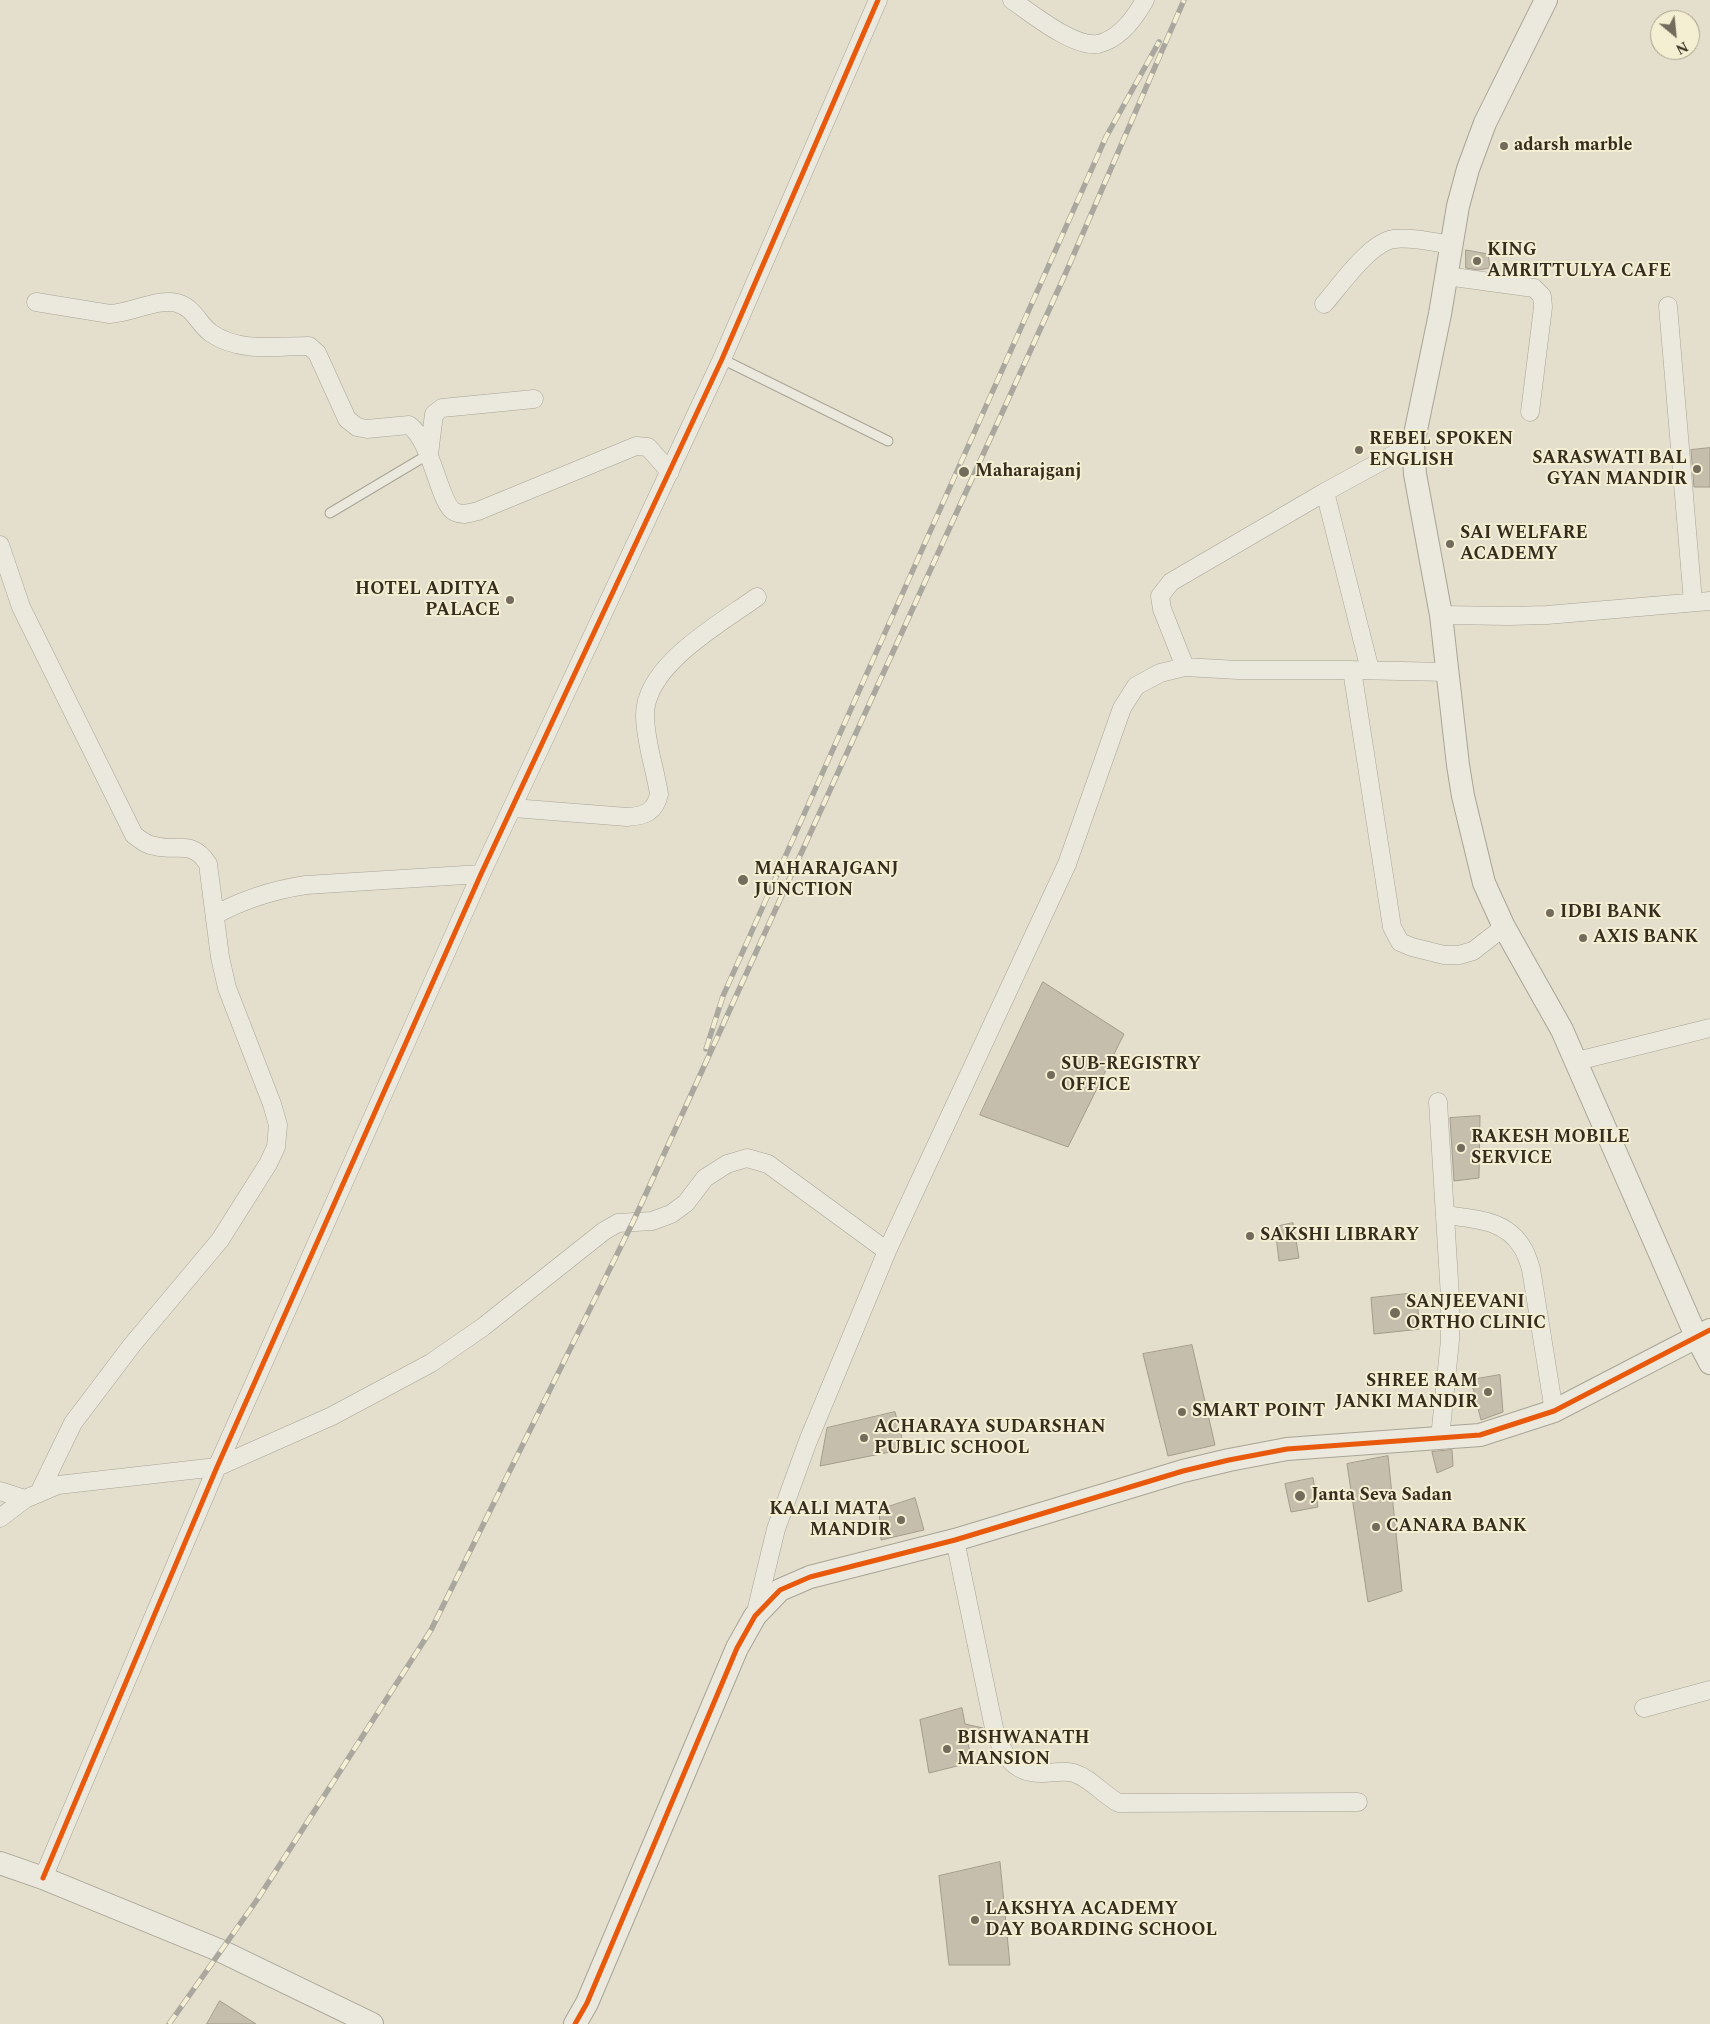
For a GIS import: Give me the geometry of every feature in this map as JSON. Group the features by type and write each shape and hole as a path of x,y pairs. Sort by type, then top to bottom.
{"street":[{"path":"44,1878 217,1467 481,874 722,359 878,0"},
{"path":"1012,0 1056,31 1080,41 1097,44 1115,36 1131,22 1146,0"},
{"path":"1546,0 1474,147 1458,206 1413,444 1415,474 1441,615 1463,796 1484,883 1504,927 1562,1030 1577,1061 1703,1334 1710,1363"},
{"path":"1324,304 1371,251 1382,243 1392,239 1403,239 1451,245"},
{"path":"1446,276 1534,288 1542,296 1543,307 1530,412"},
{"path":"36,302 110,314 133,311 162,302 176,303 187,306 210,332 225,341 261,347 309,346 317,353 347,419 357,426 367,429 409,425 417,431 429,454 447,504 454,512 466,514 636,446 648,447 670,472"},
{"path":"1441,615 1547,615 1702,601 1668,306"},
{"path":"429,454 434,414 442,408 534,398"},
{"path":"1185,667 1162,609 1160,596 1171,582 1325,492 1413,444"},
{"path":"1325,492 1370,670"},
{"path":"0,545 21,607 134,835 145,844 157,847 186,848 201,853 208,864 220,957 227,988 278,1125 276,1147 268,1164 220,1240 132,1345 73,1423 33,1495"},
{"path":"513,808 627,817 639,816 650,812 657,803 659,794 645,713 648,698 655,682 666,667 683,650 758,597"},
{"path":"755,1616 776,1529 790,1486 887,1251 1067,864 1122,708 1136,686 1160,673 1185,667 1238,670 1448,672"},
{"path":"1352,670 1392,927 1400,942 1412,948 1459,956 1473,950 1504,927"},
{"path":"215,915 237,903 260,894 290,888 481,874"},
{"path":"1577,1061 1710,1028"},
{"path":"1438,1102 1450,1297 1450,1340 1440,1438"},
{"path":"0,1518 33,1495 74,1482 217,1467 332,1416 431,1363 483,1327 604,1231 618,1224 652,1221 671,1214 686,1203 705,1178 727,1164 747,1158 768,1164 887,1251"},
{"path":"1445,1215 1486,1220 1508,1230 1522,1247 1531,1269 1554,1411"},
{"path":"575,2024 587,2003 737,1648 755,1616 780,1590 810,1577 955,1540 1183,1471 1229,1460 1287,1449 1480,1434 1554,1411 1703,1334"},
{"path":"0,1491 33,1495"},
{"path":"955,1540 996,1736 999,1745 1008,1759 1022,1771 1072,1773 1082,1777 1099,1788 1108,1797 1119,1802 1358,1802"},
{"path":"1644,1708 1710,1690"},
{"path":"0,1863 44,1878 221,1951 372,2024"}],"lane":[{"path":"722,359 888,440"},
{"path":"330,513 429,454"}],"building":[{"name":"KING AMRITTULYA CAFE","path":"1466,250 1488,254 1490,268 1478,270 1466,268"},
{"name":"SARASWATI BAL GYAN MANDIR","path":"1710,448 1710,487 1694,487 1691,450"},
{"name":"SUB-REGISTRY OFFICE","path":"1043,982 1124,1034 1068,1147 980,1115"},
{"name":"RAKESH MOBILE SERVICE","path":"1480,1116 1479,1178 1454,1181 1450,1118"},
{"path":"1293,1223 1299,1258 1279,1261 1275,1227"},
{"name":"SANJEEVANI ORTHO CLINIC","path":"1415,1293 1421,1329 1374,1334 1371,1298"},
{"name":"SMART POINT","path":"1192,1345 1215,1445 1168,1456 1143,1354"},
{"name":"SHREE RAM JANKI MANDIR","path":"1500,1375 1503,1412 1481,1420 1471,1380"},
{"name":"ACHARAYA SUDARSHAN PUBLIC SCHOOL","path":"895,1412 905,1449 820,1466 827,1428"},
{"path":"1452,1450 1453,1466 1437,1473 1432,1452"},
{"name":"CANARA BANK","path":"1388,1456 1402,1591 1368,1602 1347,1464"},
{"path":"1313,1478 1318,1507 1291,1512 1285,1484"},
{"name":"KAALI MATA MANDIR","path":"915,1498 924,1530 881,1540 879,1510"},
{"name":"BISHWANATH MANSION","path":"962,1708 965,1724 983,1728 985,1733 966,1737 973,1762 929,1773 920,1720"},
{"name":"LAKSHYA ACADEMY DAY BOARDING SCHOOL","path":"1000,1862 1010,1965 949,1965 939,1876"},
{"path":"220,2001 256,2024 207,2024"}],"railway":[{"path":"169,2024 259,1897 431,1630 633,1222 1064,277 1184,0"},
{"path":"706,1049 723,996 1106,137 1159,42"}],"cycle path":[{"path":"43,1878 217,1467 481,874 722,359 878,0"},
{"path":"575,2024 587,2003 737,1648 755,1616 780,1590 810,1577 955,1540 1183,1471 1229,1460 1287,1449 1480,1435 1554,1411 1710,1330"}],"place":[{"name":"adarsh marble","path":"1504,146"},
{"name":"KING AMRITTULYA CAFE","path":"1477,261"},
{"name":"REBEL SPOKEN ENGLISH","path":"1359,450"},
{"name":"SARASWATI BAL GYAN MANDIR","path":"1697,469"},
{"name":"Maharajganj","path":"964,472"},
{"name":"SAI WELFARE ACADEMY","path":"1450,544"},
{"name":"HOTEL ADITYA PALACE","path":"510,600"},
{"name":"MAHARAJGANJ JUNCTION","path":"743,880"},
{"name":"IDBI BANK","path":"1550,913"},
{"name":"AXIS BANK","path":"1583,938"},
{"name":"SUB-REGISTRY OFFICE","path":"1051,1075"},
{"name":"RAKESH MOBILE SERVICE","path":"1461,1148"},
{"name":"SAKSHI LIBRARY","path":"1250,1236"},
{"name":"SANJEEVANI ORTHO CLINIC","path":"1395,1313"},
{"name":"SHREE RAM JANKI MANDIR","path":"1488,1392"},
{"name":"SMART POINT","path":"1182,1412"},
{"name":"ACHARAYA SUDARSHAN PUBLIC SCHOOL","path":"864,1438"},
{"name":"Janta Seva Sadan","path":"1300,1496"},
{"name":"KAALI MATA MANDIR","path":"901,1520"},
{"name":"CANARA BANK","path":"1376,1527"},
{"name":"BISHWANATH MANSION","path":"947,1749"},
{"name":"LAKSHYA ACADEMY DAY BOARDING SCHOOL","path":"975,1920"}]}
